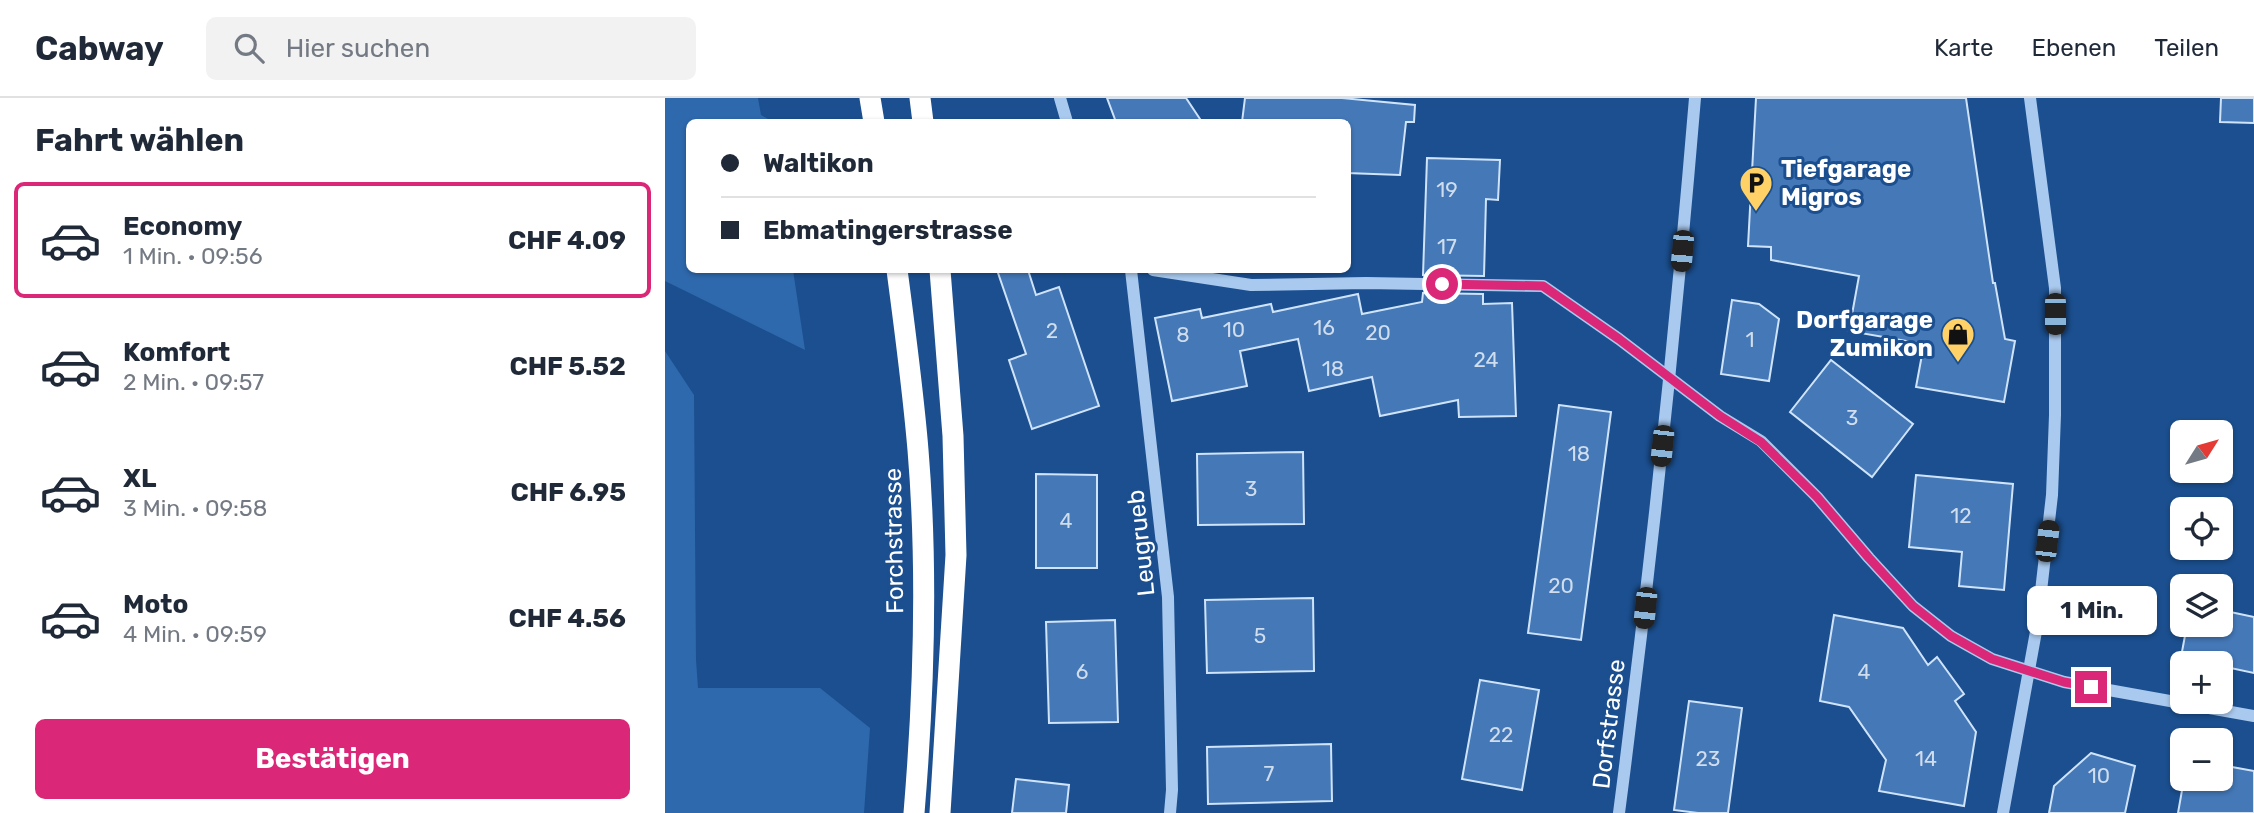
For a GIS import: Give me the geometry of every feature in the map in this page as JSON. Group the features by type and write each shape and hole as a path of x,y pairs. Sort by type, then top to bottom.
{"highway":[{"path":"870,98 874,119"},
{"path":"920,98 922,119"},
{"name":"Forchstrasse","path":"897,273 917,438 922,520 922,659 914,813"},
{"path":"940,273 953,436 955,542 950,677 940,813"}],"street":[{"path":"1060,98 1066,119"},
{"name":"Dorfstrasse","path":"1619,813 1642,636 1680,278 1695,98"},
{"path":"2003,813 2037,626 2052,495 2055,288 2030,98"},
{"name":"Leugrueb","path":"1131,273 1168,597 1172,790 1170,813"},
{"path":"1173,273 1251,285 1366,283 1543,286 1619,339 1720,416 1761,442 1817,497 1913,606 1951,636 1992,659 2064,682 2254,716"}],"shaded area":[{"path":"665,98 758,98 761,115 768,119 686,119 686,273 793,273 805,350 665,281"},
{"path":"665,351 694,395 698,688 820,688 870,728 864,813 665,813"}],"building":[{"path":"1107,98 1186,98 1200,119 1115,119"},
{"path":"1245,98 1342,98 1415,105 1414,122 1406,122 1400,175 1351,173 1351,119 1242,119"},
{"path":"1756,98 1966,98 1993,283 2005,339 2015,341 2004,402 1916,387 1924,344 1849,331 1859,276 1771,260 1771,247 1748,246"},
{"path":"2221,98 2254,98 2254,123 2220,122"},
{"path":"1427,158 1500,160 1498,200 1486,199 1484,276 1423,275"},
{"path":"998,273 1029,273 1036,295 1059,287 1099,406 1032,429 1009,360 1026,354"},
{"path":"1423,293 1483,294 1483,304 1512,303 1516,416 1459,417 1458,400 1380,416 1372,377 1309,391 1298,339 1240,351 1247,386 1172,401 1155,318 1200,309 1202,318 1271,304 1273,312 1358,294 1362,314 1422,302"},
{"path":"1732,300 1759,304 1779,319 1769,381 1721,374"},
{"path":"1831,360 1913,424 1872,477 1790,412"},
{"path":"1559,405 1611,412 1581,640 1528,633"},
{"path":"1303,452 1304,524 1198,525 1197,454"},
{"path":"1036,474 1097,475 1097,568 1036,568"},
{"path":"1916,475 2013,484 2004,590 1959,586 1962,552 1909,547"},
{"path":"1313,598 1314,671 1207,673 1205,600"},
{"path":"2233,613 2254,617 2254,673 2233,669 2233,651 2182,651 2185,637 2233,637"},
{"path":"1834,615 1903,628 1928,665 1937,657 1964,694 1955,701 1976,732 1964,806 1879,791 1886,760 1849,707 1820,701"},
{"path":"1115,620 1118,722 1049,723 1046,622"},
{"path":"1480,680 1539,690 1522,790 1462,779"},
{"path":"1689,701 1742,708 1728,813 1674,810"},
{"path":"1331,744 1332,801 1208,804 1207,747"},
{"path":"2091,753 2135,766 2125,813 2049,813 2054,786"},
{"path":"2233,767 2254,771 2254,813 2178,813 2182,791 2233,791"},
{"path":"1016,779 1069,785 1066,813 1012,813"}],"place":[{"name":"Tiefgarage Migros","path":"1756,213"},
{"name":"Dorfgarage Zumikon","path":"1958,364"}],"route":[{"path":"1442,284 1543,286 1619,339 1720,416 1761,442 1817,497 1913,606 1951,636 1992,659 2064,682 2091,687"}]}
